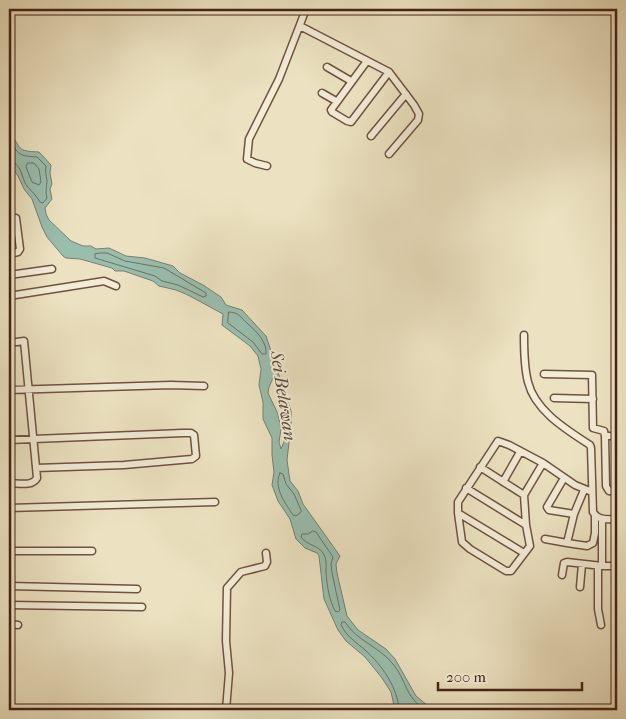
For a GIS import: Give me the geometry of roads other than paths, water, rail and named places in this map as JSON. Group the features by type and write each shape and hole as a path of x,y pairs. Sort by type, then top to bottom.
{"street":[{"path":"267,166 247,159 249,139 279,79 306,9"},
{"path":"300,26 389,72 414,105 419,117 389,154"},
{"path":"367,61 332,107 332,112 347,121 351,122 389,72"},
{"path":"327,67 351,81"},
{"path":"322,93 336,101"},
{"path":"371,136 406,94"},
{"path":"9,254 18,252 20,249 16,218"},
{"path":"9,275 52,269"},
{"path":"9,296 104,281 116,286"},
{"path":"524,335 528,384 538,401 555,420 592,448 592,492 595,516 593,543 588,546 545,539"},
{"path":"9,344 24,341 37,478 34,482 9,484"},
{"path":"544,374 590,374 593,378 593,428 604,430 606,488 608,491 617,492"},
{"path":"9,390 171,385 204,386"},
{"path":"554,398 593,399"},
{"path":"9,440 191,433 194,436 196,455 192,459 124,465 36,468"},
{"path":"605,436 617,436"},
{"path":"542,463 524,495 526,525 530,543 511,571 509,572 470,549 462,542 460,539 458,502 498,441 502,441 542,463 584,490 592,492"},
{"path":"503,482 520,452"},
{"path":"480,467 524,495"},
{"path":"564,478 547,507 549,510 574,514"},
{"path":"466,488 526,525"},
{"path":"567,543 574,514 584,490"},
{"path":"9,508 215,502"},
{"path":"458,514 524,553"},
{"path":"595,516 602,519 617,519"},
{"path":"601,626 598,608 602,519"},
{"path":"9,551 92,551"},
{"path":"226,710 229,673 226,642 227,588 241,572 265,566 267,562 266,553"},
{"path":"562,575 565,562 617,566"},
{"path":"580,587 582,564"},
{"path":"9,586 137,589"},
{"path":"9,605 142,607"},
{"path":"9,624 18,624"}],"water":[{"name":"Sei Belawan","path":"9,132 20,148 26,151 39,152 51,165 52,184 50,189 52,199 45,208 46,214 49,220 71,241 96,249 109,248 126,256 145,258 173,266 180,273 221,297 226,305 242,310 266,336 291,411 287,460 290,481 298,491 303,504 340,556 336,564 337,573 347,616 358,630 386,649 395,659 416,696 433,710 395,710 391,692 382,678 365,657 346,641 338,630 324,599 319,556 317,553 305,548 296,539 290,519 278,501 272,485 274,472 272,438 263,419 263,402 259,385 261,369 258,356 250,346 222,325 223,314 188,295 159,286 153,281 124,271 115,271 112,268 63,256 47,237 32,199 9,163","holes":["273,378 276,384 277,395 284,416 284,442 281,449 279,442 281,429 278,414 268,393"]}]}
